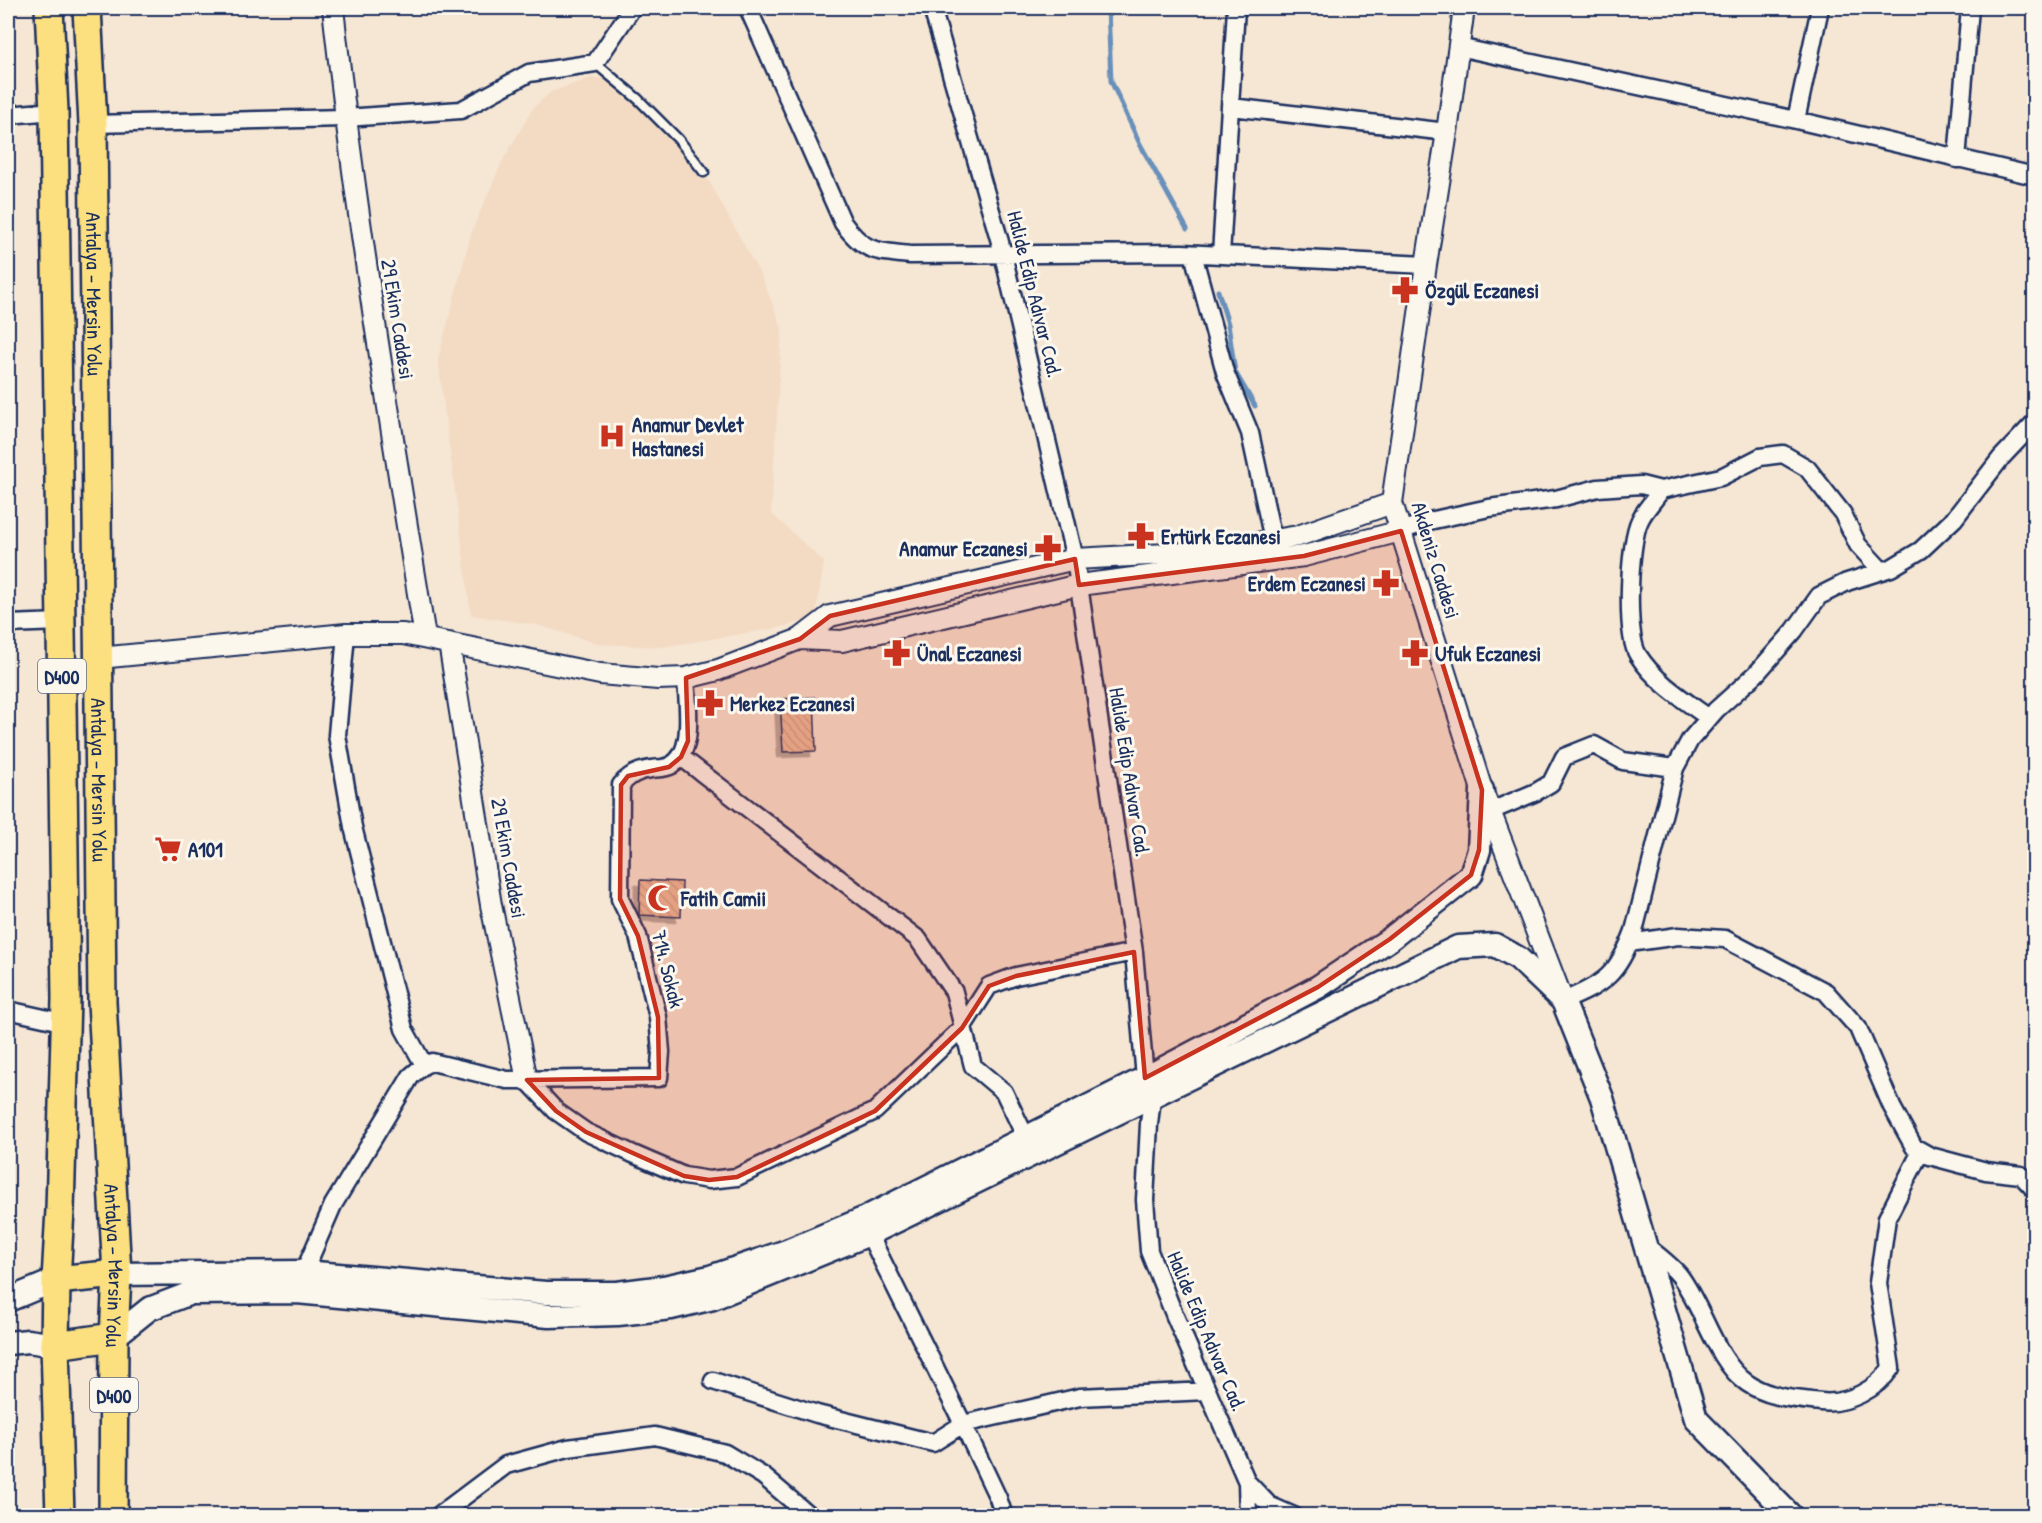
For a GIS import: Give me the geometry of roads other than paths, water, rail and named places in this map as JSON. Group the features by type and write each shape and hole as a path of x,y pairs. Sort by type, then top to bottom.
{"highway":[{"name":"Antalya - Mersin Yolu","path":"49,8 54,111 66,1023 56,1280 56,1506"},
{"name":"Antalya - Mersin Yolu","path":"87,8 93,124 102,1002 117,1274 114,1337 113,1515"},
{"path":"56,1280 117,1274"},
{"path":"55,1345 114,1337"}],"main road":[{"path":"114,1337 149,1309 191,1293 297,1292 549,1316 618,1314 671,1308 713,1298 869,1234 1149,1088 1318,987 1390,939 1471,875 1479,850 1482,790"},
{"path":"117,1274 304,1272 546,1293 617,1293 664,1287 710,1277 808,1242 861,1220 1026,1138 1149,1088 1458,947 1495,945 1518,958 1563,1001 1602,1098 1696,1419 1791,1515"},
{"path":"8,1300 56,1280"},
{"path":"8,1343 28,1341 55,1345"}],"street":[{"name":"29 Ekim Caddesi","path":"333,8 368,289 425,637"},
{"path":"93,124 345,118 461,110 529,73 595,63 632,8"},
{"path":"748,8 843,223 855,240 872,250 910,255 1193,254 1426,265"},
{"name":"Halide Edip Adıvar Cad.","path":"932,8 1003,254 1075,559 1134,951 1149,1088 1145,1200 1149,1251 1247,1482 1269,1505 1294,1515"},
{"path":"1221,255 1236,8"},
{"name":"Akdeniz Caddesi","path":"1464,8 1392,503 1482,790 1563,1001"},
{"path":"1796,120 1820,8"},
{"path":"1957,159 1970,8"},
{"path":"1458,47 1796,120 2034,176"},
{"path":"1231,107 1447,132"},
{"path":"8,115 54,111"},
{"path":"1193,254 1225,372 1250,433 1273,540"},
{"path":"1563,1001 1588,991 1619,965 1629,943 1675,768 1690,740 1709,718 1756,675 1794,631 1819,597 1847,582 1882,571 1921,550 1954,519 2001,458 2034,423"},
{"path":"800,639 842,641 1079,585 1304,556 1401,531 1429,521 1489,508 1556,499 1598,488 1641,485 1662,490 1721,477 1760,457 1783,454 1807,468 1843,514 1858,545 1882,571"},
{"path":"1662,490 1639,520 1632,559 1630,630 1637,653 1649,669 1674,694 1709,718"},
{"path":"99,658 346,634 403,634 600,674 658,679 686,678 718,670 800,639 830,616 1075,559 1204,552 1298,536 1392,503"},
{"path":"8,624 61,622"},
{"path":"346,634 338,735 353,827 404,1029 424,1065"},
{"name":"29 Ekim Caddesi","path":"449,643 491,905 527,1080"},
{"path":"686,678 688,741 681,757 918,939 954,992 973,1066 1004,1092 1026,1138"},
{"path":"1491,812 1551,783 1564,757 1594,745 1623,761 1675,768"},
{"name":"714. Sokak","path":"527,1080 659,1078 661,1052 657,1017 638,936 620,899 621,784 628,776 645,769 669,767 681,757"},
{"path":"1629,943 1678,936 1725,939 1827,992 1858,1028 1892,1107 1914,1147 1930,1156 1986,1171 2021,1175 2034,1189"},
{"path":"304,1272 333,1205 411,1077 424,1065 432,1062 507,1080 527,1080 556,1111 586,1132 684,1176 709,1180 737,1177 875,1111 962,1028 989,986 1016,976 1134,951"},
{"path":"8,1010 66,1023"},
{"path":"1645,1244 1679,1275 1730,1365 1746,1382 1775,1396 1830,1403 1856,1397 1882,1381 1891,1368 1878,1282 1885,1229 1887,1218 1921,1151"},
{"path":"869,1234 963,1424 1004,1515"},
{"path":"713,1381 817,1414 933,1443 963,1424 1080,1397 1208,1391"},
{"path":"438,1515 506,1465 568,1448 655,1436 725,1453 763,1476 810,1515"},
{"path":"1247,1482 1248,1515"}],"lane":[{"path":"595,63 638,99 678,140 704,172"}],"waterway":[{"path":"1108,8 1111,81 1140,144 1187,229"},
{"path":"1218,291 1228,324 1235,372 1255,406"}],"place":[{"name":"Özgül Eczanesi","path":"1405,290"},
{"name":"Anamur Devlet Hastanesi","path":"612,436"},
{"name":"Ertürk Eczanesi","path":"1141,536"},
{"name":"Anamur Eczanesi","path":"1048,548"},
{"name":"Erdem Eczanesi","path":"1386,583"},
{"name":"Ünal Eczanesi","path":"897,653"},
{"name":"Ufuk Eczanesi","path":"1415,653"},
{"name":"Merkez Eczanesi","path":"710,703"},
{"name":"A101","path":"168,849"},
{"name":"Fatih Camii","path":"661,898"}]}
